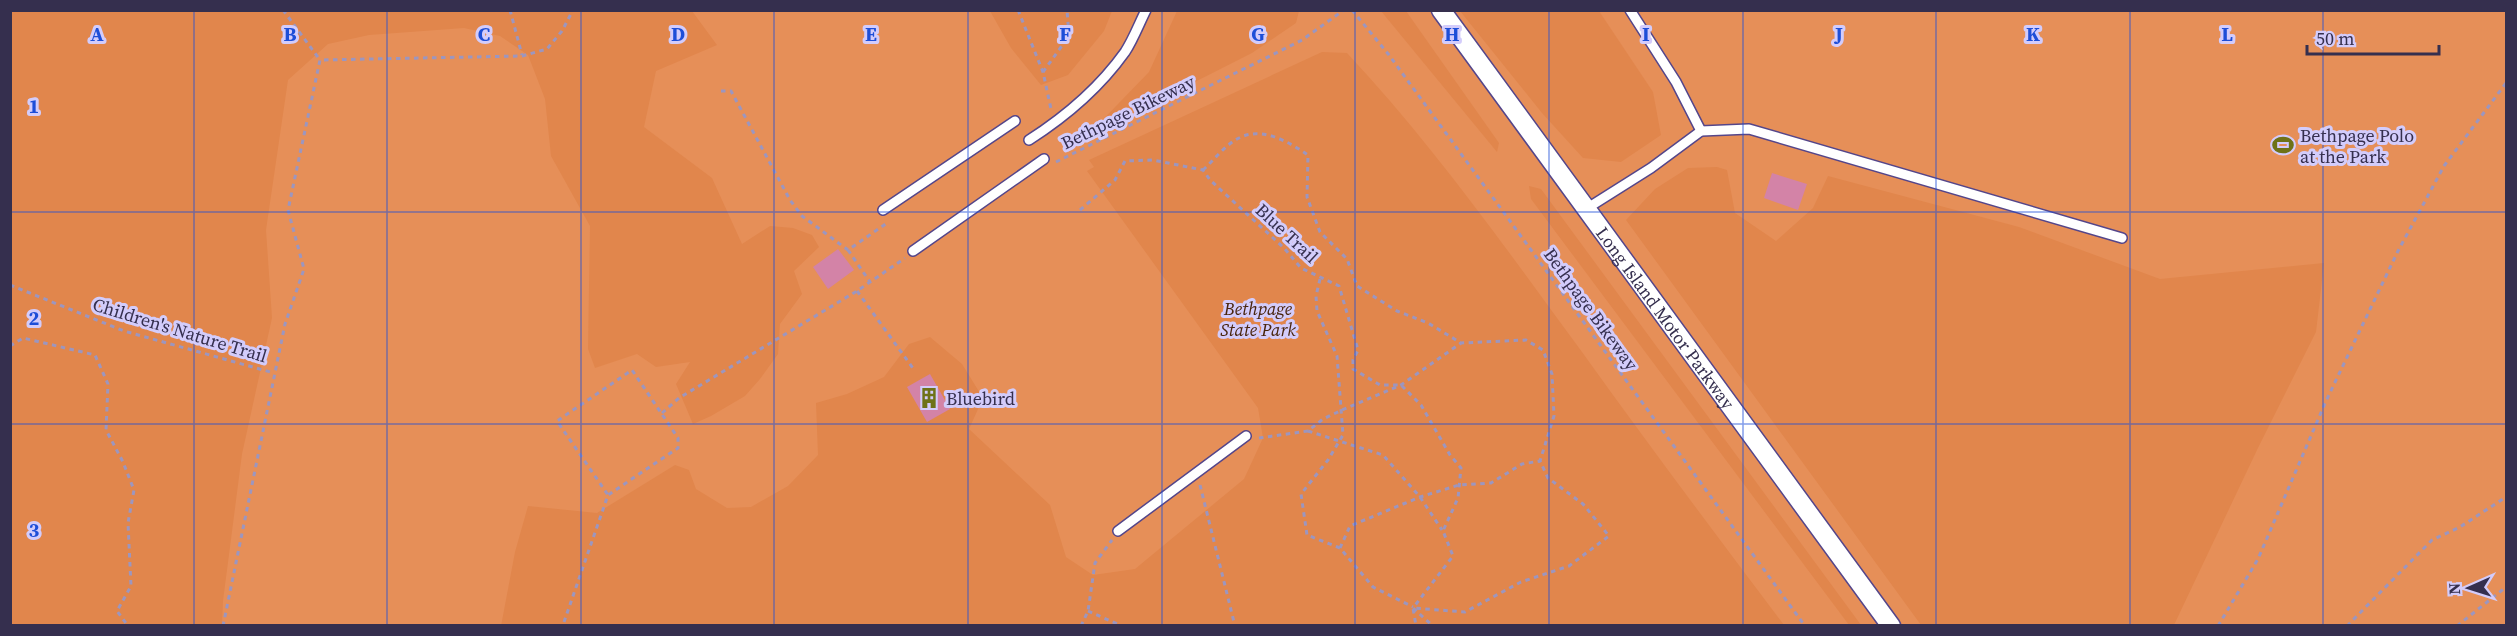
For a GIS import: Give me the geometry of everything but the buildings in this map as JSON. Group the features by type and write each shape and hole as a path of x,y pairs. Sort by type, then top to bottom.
{"street":[{"name":"Long Island Motor Parkway","path":"1441,10 1892,626"}],"lane":[{"path":"1029,140 1073,108 1125,51 1146,10"},
{"path":"1629,10 1676,82 1701,131"},
{"path":"883,210 1015,121"},
{"path":"1586,208 1651,168 1701,131 1749,129 2122,238"},
{"path":"914,251 1046,163"},
{"path":"1118,531 1250,437"}],"path":[{"path":"223,626 285,324 304,269 288,210 320,60 283,10"},
{"path":"510,10 522,56"},
{"path":"320,60 522,56 547,49 561,32 573,10"},
{"path":"1018,10 1043,72 1054,123"},
{"path":"1043,72 1069,36 1067,10"},
{"name":"Bethpage Bikeway","path":"1046,163 1302,40 1344,10"},
{"name":"Bethpage Bikeway","path":"1352,10 1389,55 1805,626"},
{"path":"2218,626 2258,559 2326,401 2398,251 2444,166 2506,83"},
{"path":"721,92 731,91 790,200 802,216 848,250 870,282"},
{"path":"1080,210 1115,180 1125,161 1153,160 1203,170 1237,138 1255,132 1289,142 1308,155 1307,197 1320,232 1347,259 1357,286 1397,311 1428,322 1461,343"},
{"name":"Blue Trail","path":"1203,170 1210,180 1284,248 1301,268 1320,279 1339,286 1358,350 1353,360 1353,369 1380,385 1401,385"},
{"path":"848,250 891,221"},
{"path":"662,413 679,398 857,291 914,251"},
{"path":"1320,279 1316,296 1317,311 1337,356 1343,435 1301,494 1307,535 1340,548 1373,587 1413,608 1433,626"},
{"name":"Children's Nature Trail","path":"10,285 124,331 274,373"},
{"path":"857,291 915,371"},
{"path":"10,346 23,338 95,355 108,384 106,430 123,462 134,490 128,523 130,586 117,612 128,626"},
{"path":"1308,431 1323,419 1401,385 1461,343 1526,340 1543,350 1552,374 1554,416 1540,461 1548,478 1583,504 1609,536 1569,566 1521,582 1465,612 1413,608"},
{"path":"564,622 608,495 678,448 678,438 632,370 557,421 608,495"},
{"path":"1401,385 1420,405 1450,455 1461,468 1458,498 1443,531"},
{"path":"1250,437 1308,431 1383,455 1420,497 1443,531 1453,556 1413,608 1416,626"},
{"path":"1340,548 1350,526 1420,497 1459,485 1491,483 1522,464 1540,461"},
{"path":"1197,473 1235,626"},
{"path":"2347,626 2432,540 2460,526 2506,497"},
{"path":"1081,626 1088,611 1095,563 1118,531"},
{"path":"2457,626 2506,587"},
{"path":"1088,611 1122,626"}],"green space":[{"name":"Bethpage State Park","path":"10,11 2506,11 2506,625 11,625"},
{"path":"10,11 692,11 717,45 656,71 644,127 712,178 742,244 770,226 793,228 812,235 819,247 794,271 802,294 780,324 778,354 745,396 693,424 676,384 690,362 656,367 637,354 595,368 588,349 590,226 551,156 545,99 528,55 500,36 464,28 369,35 328,44 288,80 266,230 272,318 242,454 222,625 11,625"},
{"path":"990,11 1112,11 1104,31 1068,75 1041,85 1011,48"},
{"path":"1177,11 1299,11 1296,23 1252,53 1086,137 1149,72"},
{"path":"1381,11 1406,11 1499,143 1497,152"},
{"path":"1460,11 1599,11 1653,92 1661,135 1621,162 1583,158 1542,113"},
{"path":"1322,52 1347,53 1440,162 1498,237 1784,625 501,626 515,552 528,506 597,513 675,465 689,470 696,489 727,508 751,507 788,486 818,455 816,403 847,394 884,377 909,344 930,337 962,364 983,398 969,429 1050,505 1066,557 1093,575 1135,569 1244,479 1263,438 1258,408 1087,171 1094,167 1089,160"},
{"path":"1717,167 1727,170 1735,213 1776,241 1813,208 1828,176 2019,227 2160,279 2324,263 2316,332 2174,625 1921,625 1626,220 1655,189 1688,168"},
{"path":"1529,186 1541,189 1861,625 1849,625 1531,199"}],"place":[{"name":"Bethpage Polo at the Park","path":"2283,145"},
{"name":"Bluebird","path":"929,398"}]}
